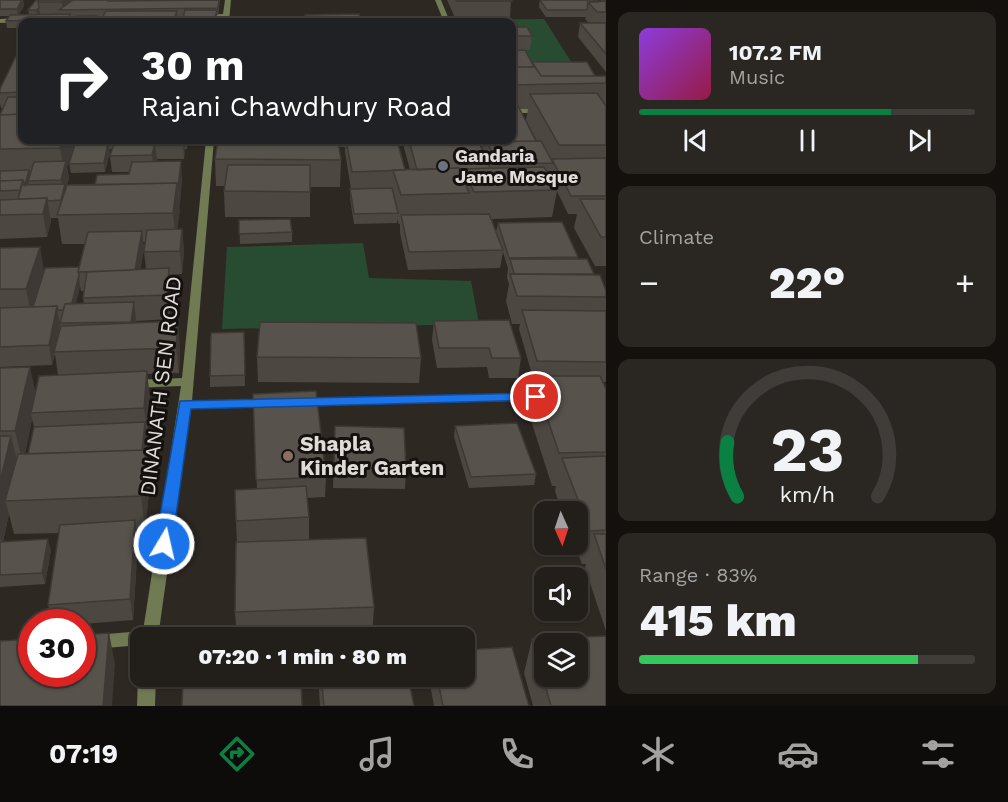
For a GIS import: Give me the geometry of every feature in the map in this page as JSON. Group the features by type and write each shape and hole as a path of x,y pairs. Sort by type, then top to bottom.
{"street":[{"path":"227,18 228,0"},
{"path":"438,0 445,18"},
{"path":"0,21 18,20"},
{"path":"516,111 554,111"},
{"name":"DINANATH SEN ROAD","path":"152,627 188,382 210,144"},
{"path":"117,385 188,382"},
{"path":"185,405 559,397"},
{"path":"96,642 130,639"},
{"path":"146,706 147,687"}],"green space":[{"path":"516,19 544,19 573,65 516,65"},
{"path":"363,243 369,278 471,281 479,324 222,329 227,247"}],"building":[{"path":"0,0 22,0 17,9 0,9"},
{"path":"36,0 39,0 39,8 28,10"},
{"path":"39,0 64,0 62,2 38,2"},
{"path":"73,0 219,0 218,8 59,10"},
{"path":"511,0 512,1 456,1"},
{"path":"540,0 597,0 598,2 588,2 587,10 547,10"},
{"path":"606,1 606,12 597,12 588,2"},
{"path":"185,10 217,10 215,18 183,18"},
{"path":"106,11 177,11 174,18 102,18"},
{"path":"70,14 68,18 18,18 18,21 6,21 10,15"},
{"path":"359,14 360,18 305,18 305,15"},
{"path":"77,16 97,16 96,18 76,18"},
{"path":"580,23 606,23 606,54"},
{"path":"516,27 527,27 532,36 516,36"},
{"path":"525,50 534,67 516,67 516,51"},
{"path":"18,52 18,92 0,93"},
{"path":"532,62 587,62 595,76 541,76"},
{"path":"516,67 535,67 541,76 606,76 606,83 516,85"},
{"path":"597,93 606,106 606,145 559,145 530,94"},
{"path":"8,97 18,97 18,114 0,115"},
{"path":"516,102 536,141 516,141"},
{"path":"18,114 18,144 62,144 60,148 0,149 0,115"},
{"path":"516,141 541,141 553,163 498,164 488,144 516,144"},
{"path":"75,144 108,144 104,163 69,164"},
{"path":"114,144 155,144 152,155 110,156"},
{"path":"217,144 339,144 341,160 215,159"},
{"path":"347,144 398,144 405,170 352,172"},
{"path":"410,144 480,144 490,168 464,169 464,171 460,171 459,168 417,170"},
{"path":"606,158 606,196 571,196 552,159"},
{"path":"66,161 61,180 28,181 34,162"},
{"path":"181,161 178,188 177,183 95,185 97,175 129,174 132,162"},
{"path":"228,165 310,165 310,192 224,191"},
{"path":"544,167 557,190 474,192 464,169"},
{"path":"459,168 469,193 401,195 393,170"},
{"path":"29,170 25,185 23,180 0,181 0,171"},
{"path":"23,180 20,190 0,191 0,181"},
{"path":"177,183 173,213 57,215 67,185"},
{"path":"65,184 61,200 18,199 22,185"},
{"path":"392,188 398,213 354,214 350,189"},
{"path":"47,198 43,214 0,215 0,200"},
{"path":"580,199 606,199 606,237 601,237"},
{"path":"489,214 503,250 409,252 401,215"},
{"path":"290,219 292,232 239,234 239,220"},
{"path":"562,222 578,257 509,258 498,223"},
{"path":"182,229 180,251 144,252 147,230"},
{"path":"142,231 135,270 78,272 88,232"},
{"path":"40,247 26,289 0,289 0,248"},
{"path":"510,259 587,259 594,274 514,274"},
{"path":"79,267 72,303 65,304 63,310 58,310 57,306 33,307 45,268"},
{"path":"169,268 167,295 83,298 87,272"},
{"path":"510,274 600,275 606,297 517,296"},
{"path":"134,302 131,322 60,323 65,304"},
{"path":"57,306 49,345 0,347 0,308"},
{"path":"522,310 606,311 606,362 537,361"},
{"path":"509,320 521,358 492,358 489,348 439,348 434,321"},
{"path":"178,321 176,348 54,352 61,326"},
{"path":"260,322 416,323 421,358 257,357"},
{"path":"244,332 245,375 210,376 211,333"},
{"path":"30,367 15,431 0,431 0,368"},
{"path":"147,371 144,408 31,413 39,376"},
{"path":"533,376 600,376 606,389 606,452 559,453"},
{"name":"Shapla Kinder Garten","path":"316,391 326,477 256,480 253,394"},
{"path":"145,422 142,450 28,454 34,427"},
{"path":"517,423 536,474 471,477 455,426"},
{"path":"335,426 404,428 406,469 334,467"},
{"path":"0,436 11,436 0,482"},
{"path":"146,450 141,496 5,501 18,454"},
{"path":"606,456 606,530 590,531 588,501 578,501 562,458"},
{"path":"306,486 309,517 236,521 235,490"},
{"path":"135,520 130,599 48,605 60,525"},
{"path":"594,534 606,534 606,569"},
{"path":"366,538 374,607 235,612 236,542"},
{"path":"48,539 42,573 0,575 0,542"},
{"path":"109,633 103,706 0,706 0,641 18,640 18,687 96,687 96,634"},
{"path":"606,636 606,706 551,706 546,687 588,687 588,637"},
{"path":"512,647 529,706 443,706 439,687 475,687 475,649"},
{"path":"183,687 301,687 302,706 182,706"},
{"path":"322,687 410,687 414,706 324,706"}],"place":[{"name":"Gandaria Jame Mosque","path":"443,166"},
{"name":"Shapla Kinder Garten","path":"288,456"}],"route":[{"path":"164,544 185,405 536,397"}]}
